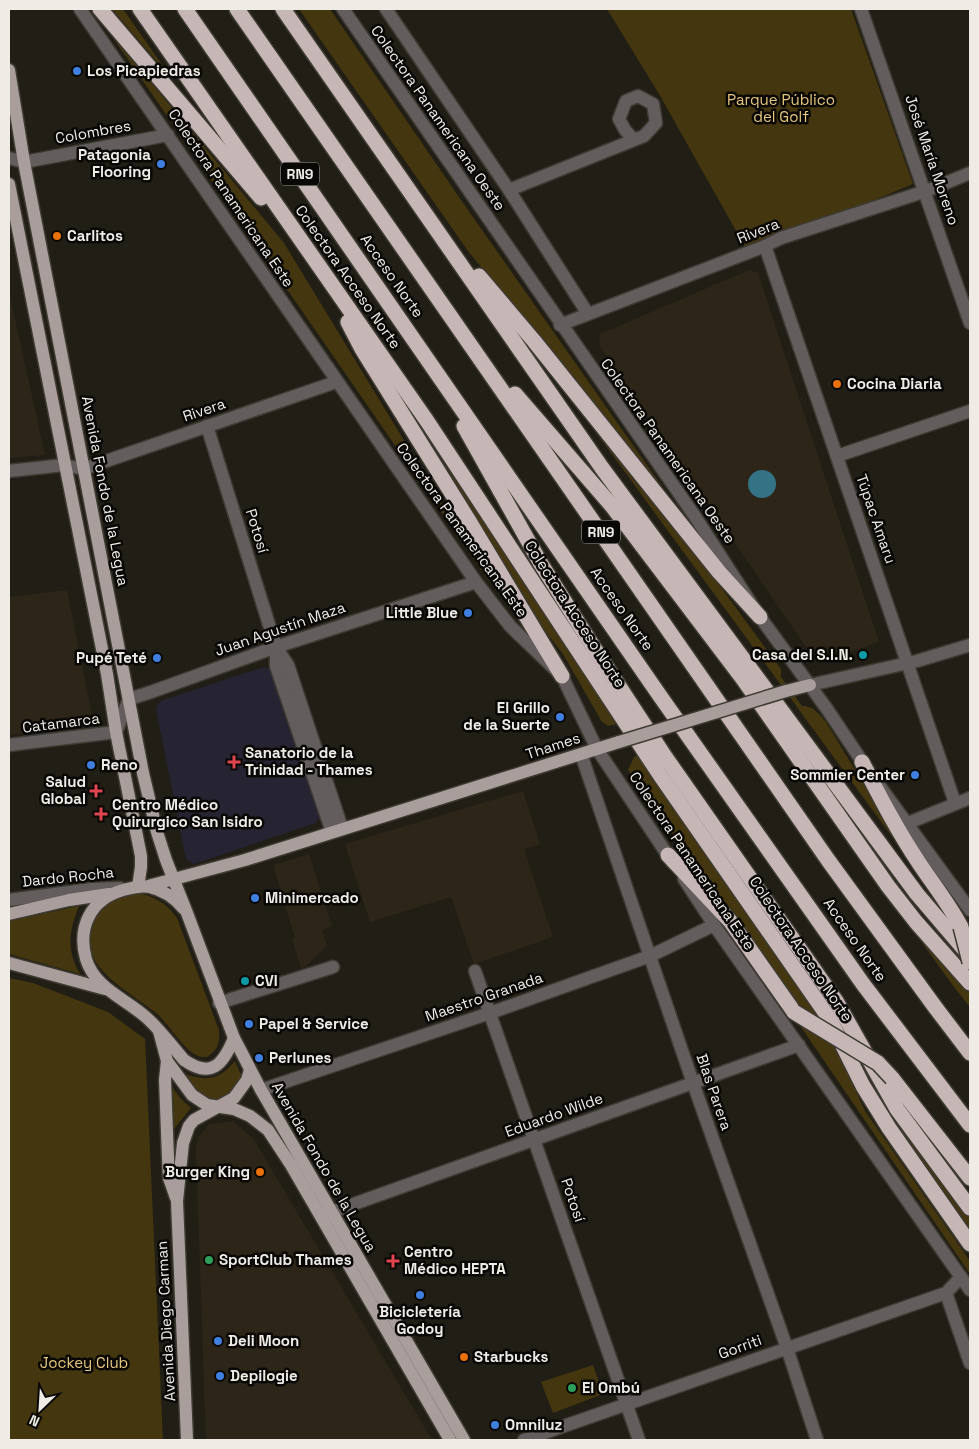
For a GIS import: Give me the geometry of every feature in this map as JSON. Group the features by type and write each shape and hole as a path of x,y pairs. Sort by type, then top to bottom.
{"highway":[{"path":"100,9 315,261 362,349 562,676"},
{"name":"Colectora Acceso Norte","path":"140,9 427,422 660,775 829,1018 864,1086 889,1128 970,1244"},
{"name":"Acceso Norte","path":"185,9 660,696 858,976 970,1125"},
{"name":"Acceso Norte","path":"237,9 828,860 935,1008 970,1052"},
{"path":"283,9 602,468 917,894 970,957"},
{"path":"417,202 534,341 719,572 760,617"},
{"path":"461,332 612,506 743,679 888,886 916,922 970,984"},
{"path":"415,340 542,564 594,648 666,758 836,1001 897,1109 970,1208"},
{"path":"862,762 890,816 961,927 970,962"},
{"path":"668,854 730,921 794,1012 878,1063 892,1078 970,1178"}],"main road":[{"name":"Avenida Fondo de la Legua","path":"9,70 24,162 143,773 166,860 188,912 219,1003 234,1038 326,1214 450,1440"},
{"path":"9,184 107,674 116,732 141,856 139,887 158,890 175,898 188,912"},
{"name":"Thames","path":"9,914 69,900 109,894 175,880 246,860 619,742 786,691 810,686"},
{"path":"109,894 95,906 86,922 83,941 86,959 93,975 107,989 148,1019 184,1060 201,1068 209,1068 221,1063 234,1038"},
{"path":"9,963 107,989"},
{"name":"Avenida Fondo de la Legua","path":"159,1031 168,1061 192,1096 200,1102 215,1107 242,1111 268,1130 326,1214 464,1440"},
{"name":"Avenida Diego Carman","path":"168,1061 165,1080 168,1168 169,1178 177,1201"},
{"name":"Avenida Diego Carman","path":"187,1440 177,1201 185,1134 188,1126 194,1120 234,1098 247,1080 250,1070"}],"street":[{"name":"Colectora Panamericana Este","path":"80,9 476,582 510,626 562,676 597,749 714,925 970,1290"},
{"name":"Colectora Panamericana Oeste","path":"343,9 694,516 760,617 862,762 970,910"},
{"path":"386,9 509,190 588,314"},
{"name":"José María Moreno","path":"861,9 926,191 970,323"},
{"name":"Colombres","path":"24,162 168,135"},
{"path":"509,190 633,140"},
{"path":"9,158 24,162"},
{"name":"Rivera","path":"560,325 765,246 781,238 926,191 970,173"},
{"name":"Túpac Amaru","path":"765,246 955,803"},
{"name":"Rivera","path":"83,469 336,382"},
{"path":"837,456 970,411"},
{"name":"Potosí","path":"207,426 276,646 288,665 337,830"},
{"path":"9,471 64,465 83,469"},
{"name":"Juan Agustín Maza","path":"129,699 276,646 476,582"},
{"name":"Thames","path":"810,686 908,663 970,645"},
{"path":"116,732 129,699"},
{"name":"Catamarca","path":"9,745 116,732"},
{"name":"Blas Parera","path":"581,754 693,1082 787,1348 816,1440"},
{"path":"908,823 970,798"},
{"name":"Dardo Rocha","path":"9,900 92,888 139,887"},
{"name":"Maestro Granada","path":"260,1090 490,1013 650,956 714,925"},
{"path":"219,1003 333,967"},
{"name":"Potosí","path":"475,971 639,1440"},
{"name":"Eduardo Wilde","path":"326,1214 799,1045"},
{"name":"Gorriti","path":"524,1440 946,1293 962,1277"},
{"path":"946,1293 970,1363"}],"shaded area":[{"path":"749,270 758,273 879,642 824,661 813,657 599,345 600,334"},
{"path":"9,292 45,455 9,458"},
{"path":"67,590 93,721 88,727 9,735 9,597"},
{"name":"Sanatorio de la Trinidad - Thames","path":"264,667 271,670 320,816 316,823 194,864 186,859 156,709 160,701"},
{"path":"523,791 540,844 524,849 553,937 474,964 451,897 370,922 345,844"},
{"path":"309,854 332,926 322,930 327,946 305,967 301,968 292,939 295,938 273,865"},
{"path":"233,1121 253,1138 432,1440 206,1440 196,1151 198,1138 209,1124"}],"green space":[{"path":"112,9 123,9 172,79"},
{"path":"299,9 330,9 461,200 682,515 468,251"},
{"name":"Parque Público del Golf","path":"607,9 851,9 913,184 748,252 659,94"},
{"path":"109,32 284,243 493,587"},
{"path":"553,374 689,544 781,669 781,677 802,706 813,709 826,722 912,864"},
{"path":"431,440 622,723 608,726 602,722 563,654 528,609"},
{"path":"641,754 821,1016 865,1111 970,1261 970,1274 801,1027 802,1009 736,916 708,888 628,770 634,757"},
{"path":"863,861 970,990 970,1007 954,987"},
{"path":"138,893 160,901 177,918 219,1030 218,1046 207,1057 198,1056 191,1052 156,1013 106,974 96,962 90,949 89,935 94,918 102,907 113,899"},
{"path":"79,906 70,940 73,956 80,974 9,954 9,921"},
{"name":"Jockey Club","path":"9,978 33,983 108,1012 145,1039 163,1440 9,1440"},
{"path":"828,999 940,1175 970,1216 970,1229 893,1119"},
{"path":"235,1061 242,1077 241,1080 233,1091 220,1099 207,1098 201,1094 181,1072 196,1077 210,1078 223,1073"},
{"path":"172,1087 191,1108 174,1129"},
{"name":"El Ombú","path":"593,1365 603,1394 553,1413 541,1382"}],"water":[{"path":"762,470 772,474 776,484 772,494 762,498 752,494 748,484 752,474"}],"place":[{"name":"Los Picapiedras","path":"77,71"},
{"name":"Patagonia Flooring","path":"161,164"},
{"name":"Carlitos","path":"57,236"},
{"name":"Cocina Diaria","path":"837,384"},
{"name":"Little Blue","path":"468,613"},
{"name":"Casa del S.I.N.","path":"863,655"},
{"name":"Pupé Teté","path":"157,658"},
{"name":"El Grillo de la Suerte","path":"560,717"},
{"name":"Sanatorio de la Trinidad - Thames","path":"234,762"},
{"name":"Reno","path":"91,765"},
{"name":"Sommier Center","path":"915,775"},
{"name":"Salud Global","path":"96,791"},
{"name":"Centro Médico Quirurgico San Isidro","path":"101,814"},
{"name":"Minimercado","path":"255,898"},
{"name":"CVI","path":"245,981"},
{"name":"Papel & Service","path":"249,1024"},
{"name":"Perlunes","path":"259,1058"},
{"name":"Burger King","path":"260,1172"},
{"name":"SportClub Thames","path":"209,1260"},
{"name":"Centro Médico HEPTA","path":"393,1261"},
{"name":"Bicicletería Godoy","path":"420,1295"},
{"name":"Deli Moon","path":"218,1341"},
{"name":"Starbucks","path":"464,1357"},
{"name":"Depilogie","path":"220,1376"},
{"name":"El Ombú","path":"572,1388"},
{"name":"Omniluz","path":"495,1425"}]}
